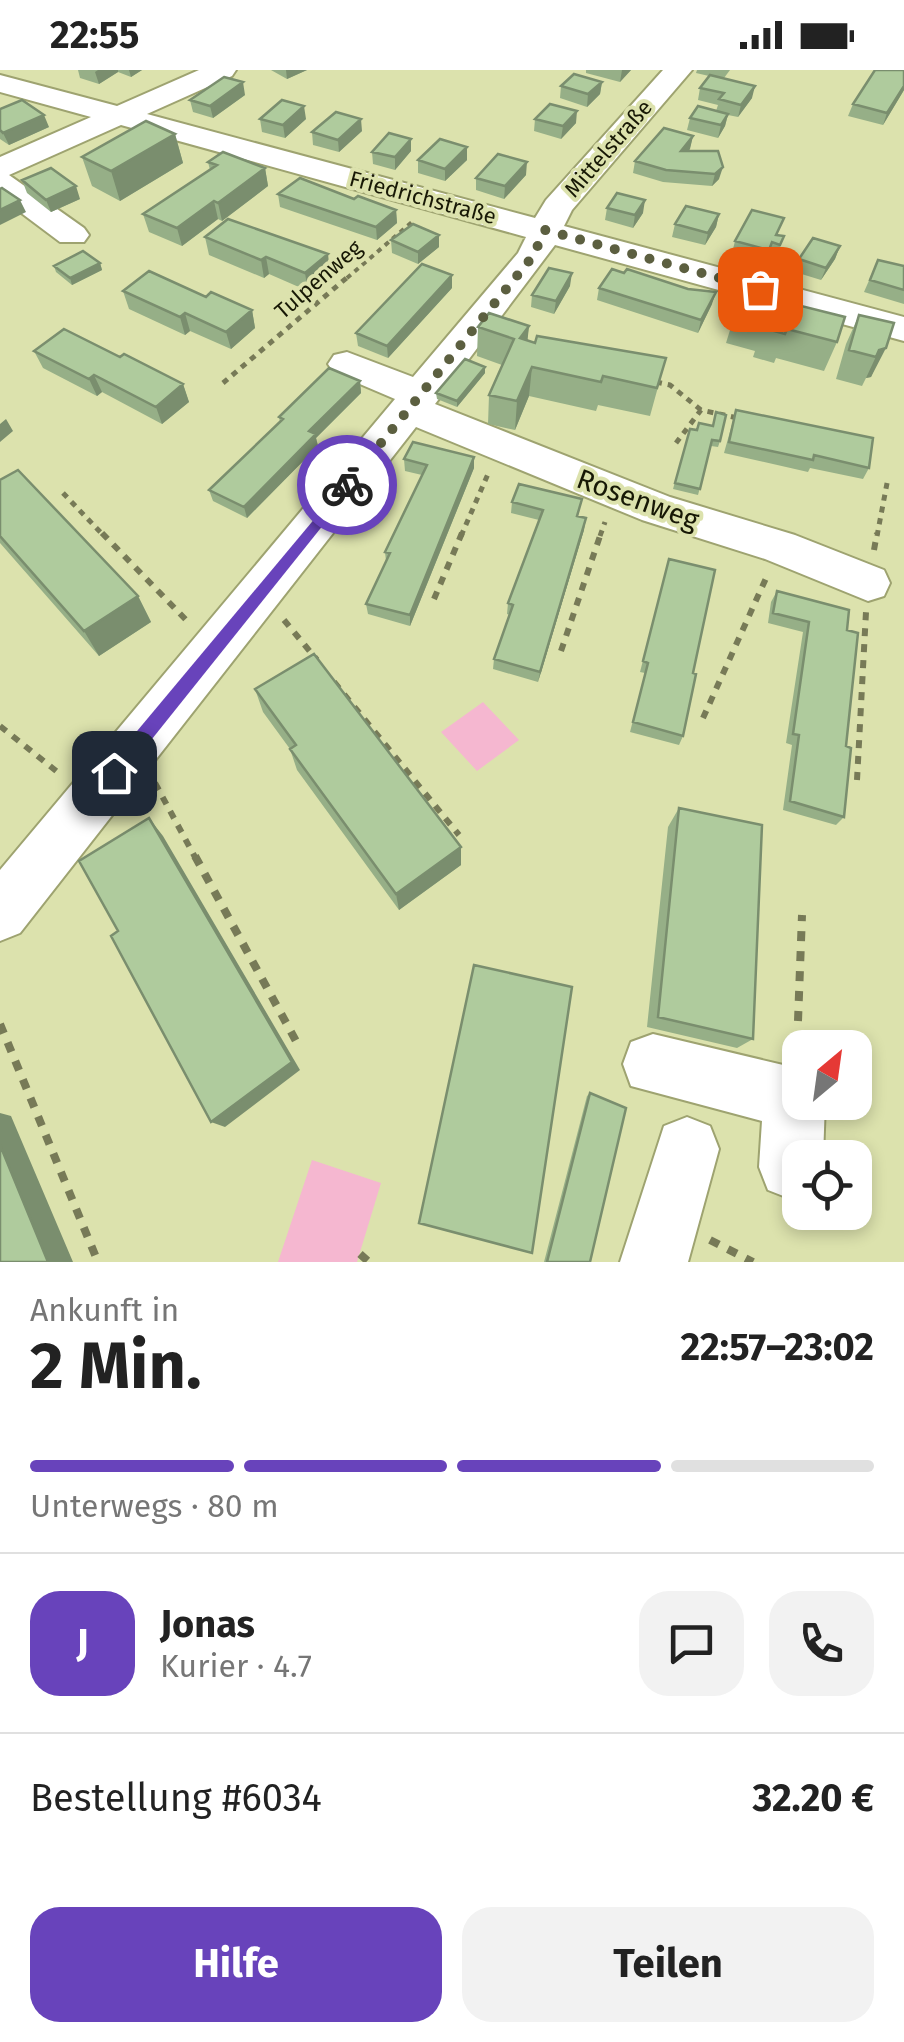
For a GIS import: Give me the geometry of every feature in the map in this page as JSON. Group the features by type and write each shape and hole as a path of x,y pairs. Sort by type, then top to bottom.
{"street":[{"path":"0,168 222,70"},
{"name":"Mittelstraße","path":"6,893 92,799 533,256 556,207 678,70"},
{"name":"Friedrichstraße","path":"0,83 904,328"},
{"path":"0,182 72,235"},
{"name":"Rosenweg","path":"347,364 500,445 656,510 780,548 868,583"},
{"path":"653,1064 794,1098 792,1140"},
{"path":"654,1262 687,1149"}],"path":[{"name":"Tulpenweg","path":"223,384 436,201"},
{"path":"653,381 670,385 700,410 756,422"},
{"path":"676,442 700,410"},
{"path":"434,599 500,445"},
{"path":"857,780 868,583 888,478"},
{"path":"561,651 614,492"},
{"path":"63,493 214,649"},
{"path":"703,718 780,548"},
{"path":"261,592 459,835"},
{"path":"0,726 92,799"},
{"path":"135,747 296,1041"},
{"path":"798,1022 802,915"},
{"path":"0,1024 98,1262"},
{"path":"360,1254 369,1262"}],"shaded area":[{"path":"483,702 519,740 477,771 441,732"},
{"path":"312,1160 381,1183 357,1262 278,1262"}],"building":[{"path":"875,70 904,70 904,86 887,113 853,104"},
{"path":"574,74 602,82 588,94 561,86"},
{"path":"710,75 755,86 741,105 719,99 724,93 700,88"},
{"path":"224,77 243,82 210,106 190,100"},
{"path":"22,100 44,115 3,133 0,109"},
{"path":"282,100 304,106 283,125 260,119"},
{"path":"550,104 577,111 563,126 535,119"},
{"path":"698,106 728,114 721,125 690,118"},
{"path":"336,112 361,119 338,140 312,132"},
{"path":"146,121 175,134 111,171 82,157"},
{"path":"664,128 693,136 681,151 718,151 723,167 715,174 666,170 635,161"},
{"path":"389,133 411,139 395,157 372,152"},
{"path":"440,139 467,147 445,169 418,160"},
{"path":"223,152 265,168 177,228 143,214 217,165 208,162"},
{"path":"498,154 527,162 505,186 476,178"},
{"path":"51,168 76,186 46,200 22,180"},
{"path":"300,178 396,210 376,227 278,194"},
{"path":"0,189 20,200 0,210"},
{"path":"617,193 645,200 635,215 607,208"},
{"path":"686,206 719,214 708,233 675,224"},
{"path":"752,210 784,218 776,235 784,236 780,245 772,242 769,250 735,241"},
{"path":"228,219 328,254 305,273 205,237"},
{"path":"413,224 439,235 418,252 391,240"},
{"path":"813,238 840,246 826,268 799,259"},
{"path":"83,251 100,263 70,278 54,266"},
{"path":"878,260 904,266 904,290 870,280"},
{"path":"422,264 452,275 387,346 356,333"},
{"path":"549,268 572,273 556,301 532,295"},
{"path":"612,269 624,273 627,269 688,289 716,292 701,320 599,288"},
{"path":"149,271 206,297 211,292 252,310 226,332 185,313 180,317 123,291"},
{"path":"745,290 784,300 785,296 799,300 797,305 845,317 837,342 787,329 785,334 763,328 765,322 735,314"},
{"path":"489,313 529,326 520,338 535,343 537,336 666,358 657,388 603,376 601,382 532,367 517,401 489,395 514,339 478,327"},
{"path":"859,315 894,323 886,348 879,350 876,357 849,350"},
{"path":"64,329 183,384 156,407 94,375 89,379 34,351"},
{"path":"465,359 485,367 457,401 436,393"},
{"path":"329,368 360,381 309,431 316,434 244,507 209,490 283,419 279,417"},
{"path":"736,410 873,438 869,468 729,442"},
{"path":"716,412 726,415 720,441 712,440 700,489 675,483 690,429 697,430 699,423 713,426"},
{"path":"413,442 474,457 410,615 366,604 390,553 385,552 427,465 404,459"},
{"path":"18,470 138,596 84,631 0,536 0,480"},
{"path":"519,484 582,499 577,516 586,518 540,672 494,659 513,605 508,603 543,510 512,502"},
{"path":"669,559 715,570 683,736 633,722 648,663 643,661"},
{"path":"777,591 849,610 847,630 858,633 846,746 851,748 844,817 790,801 799,735 793,734 809,622 773,613"},
{"path":"314,654 461,847 396,894 290,749 296,745 255,689"},
{"path":"679,808 762,825 753,1039 658,1017"},
{"path":"149,818 292,1062 211,1122 111,936 118,931 79,861"},
{"path":"474,965 572,987 532,1253 419,1223"},
{"path":"590,1093 626,1108 590,1262 547,1262"},
{"path":"0,1145 48,1262 0,1262"}],"way so far":[{"path":"347,485 533,256 545,230 760,289"}],"route":[{"path":"114,773 347,485"}]}
